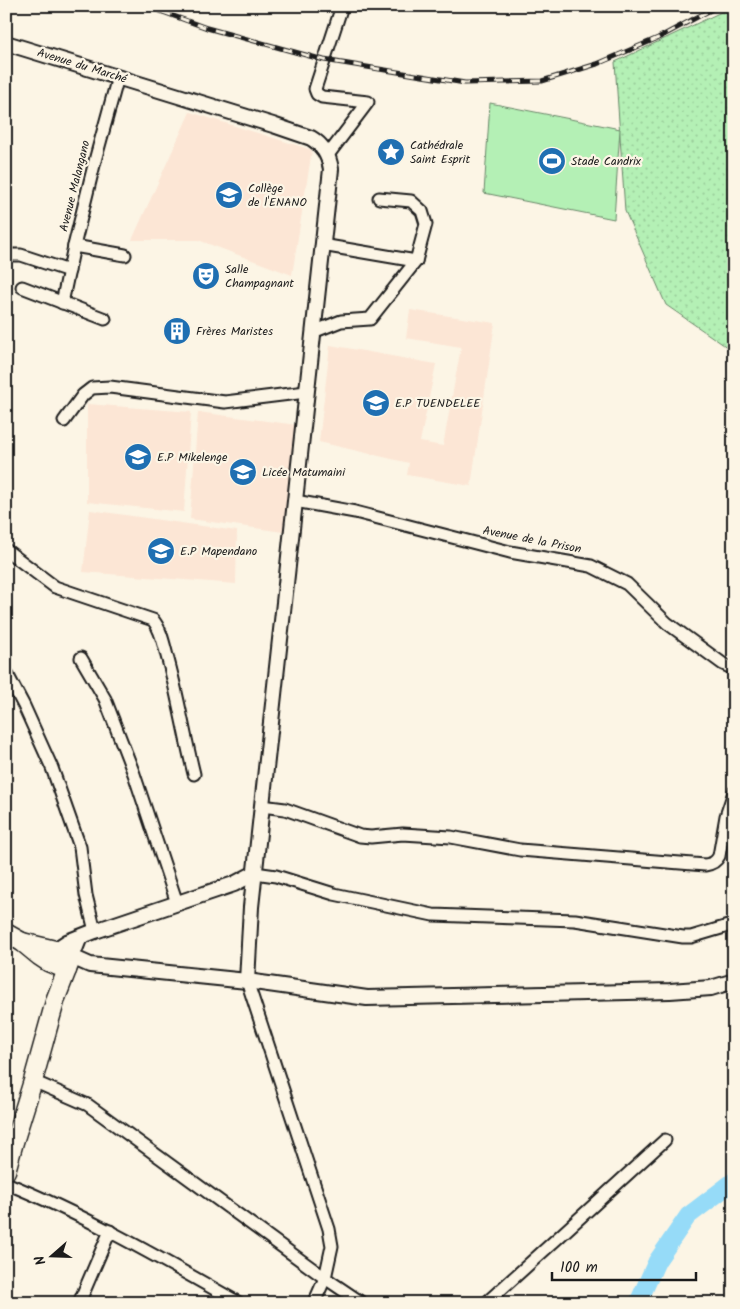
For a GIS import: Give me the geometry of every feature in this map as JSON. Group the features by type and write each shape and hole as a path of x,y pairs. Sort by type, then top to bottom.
{"main road":[{"path":"6,933 22,942 39,956 52,956 70,963 56,998 33,1081 10,1141 6,1170"},
{"path":"52,956 56,998"}],"street":[{"path":"314,1303 325,1278 332,1246 329,1229 247,981 251,907 331,169 328,156 368,102 322,97 315,90 342,6"},
{"name":"Avenue du Marché","path":"6,43 273,124 311,138 324,149 328,156"},
{"name":"Avenue Malangano","path":"62,303 96,157 118,77"},
{"path":"313,332 342,321 370,319 416,262 426,224 422,211 411,201 379,198"},
{"path":"322,245 416,262"},
{"path":"74,246 126,255"},
{"path":"9,255 21,255 69,271"},
{"path":"22,288 105,319"},
{"path":"64,422 83,395 92,388 110,387 225,402 306,392"},
{"name":"Avenue de la Prison","path":"295,501 355,512 510,552 591,566 627,584 667,623 723,664 734,669"},
{"path":"6,550 55,587 154,620 157,624 176,688 184,734 194,774"},
{"path":"81,658 106,699 137,782 177,903"},
{"path":"6,672 24,706 52,768 80,848 86,895 95,931"},
{"path":"262,806 285,809 343,830 371,837 403,834 451,837 520,850 711,865 720,856 734,792"},
{"path":"52,956 59,946 95,931 234,884 256,873 276,876 334,894 433,915 575,920 683,937 691,937 728,926"},
{"path":"78,938 70,963 247,981 367,998 670,991 711,988 734,981"},
{"path":"33,1081 88,1105 362,1303"},
{"path":"486,1303 665,1140"},
{"path":"6,1183 38,1196 110,1231 233,1301"},
{"path":"79,1303 110,1231"}],"shaded area":[{"name":"Collège de l'ENANO","path":"190,112 312,150 292,275 198,240 132,240"},
{"path":"410,310 495,323 471,486 407,475 409,463 319,442 330,345 436,364 420,442 443,446 461,347 406,338"},
{"name":"E.P Mikelenge","path":"87,404 191,412 184,512 87,502"},
{"name":"Licée Matumaini","path":"198,412 297,425 283,532 190,519"},
{"name":"E.P Mapendano","path":"90,510 237,531 236,584 83,572"}],"green space":[{"path":"734,6 734,352 666,305 625,211 615,62"},
{"name":"Stade Candrix","path":"490,103 620,129 614,219 484,193"}],"waterway":[{"path":"638,1303 657,1261 688,1216 734,1181"}],"railway":[{"path":"146,6 207,28 324,60 465,83 542,81 597,64 658,38 718,6"}],"place":[{"name":"Cathédrale Saint Esprit","path":"391,152"},
{"name":"Stade Candrix","path":"552,161"},
{"name":"Collège de l'ENANO","path":"229,195"},
{"name":"Salle Champagnant","path":"206,276"},
{"name":"Frères Maristes","path":"177,331"},
{"name":"E.P TUENDELEE","path":"376,403"},
{"name":"E.P Mikelenge","path":"138,457"},
{"name":"Licée Matumaini","path":"243,472"},
{"name":"E.P Mapendano","path":"161,551"}]}
